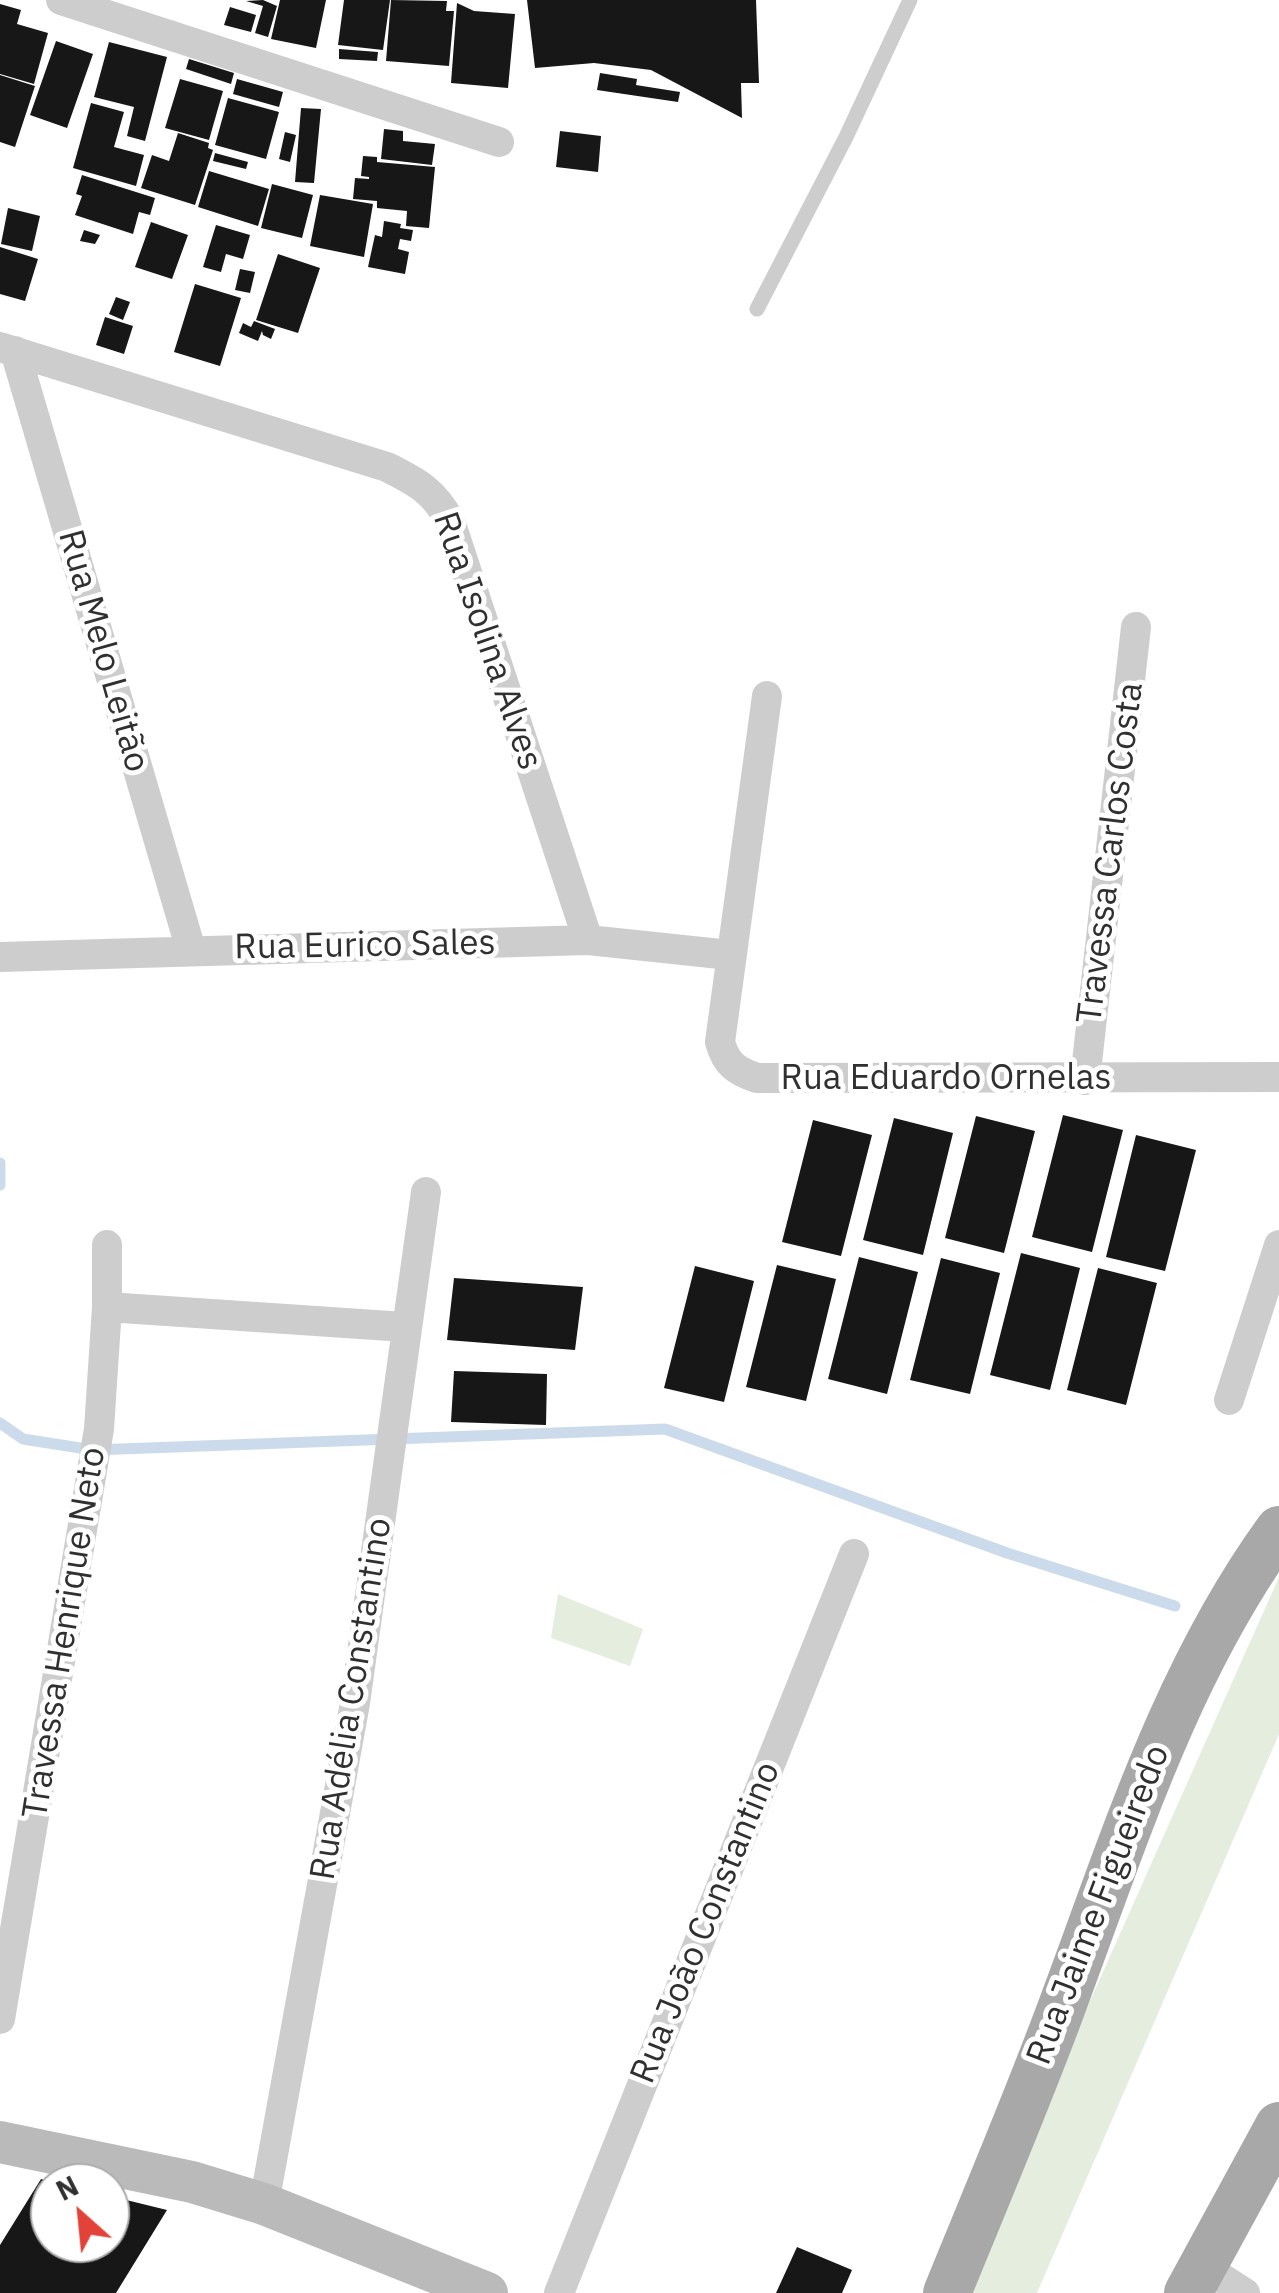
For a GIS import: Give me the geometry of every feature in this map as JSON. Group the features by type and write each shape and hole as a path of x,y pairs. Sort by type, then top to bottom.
{"main road":[{"name":"Rua Jaime Figueiredo","path":"947,2293 1052,2036 1164,1732 1211,1638 1279,1530"},
{"path":"1196,2280 1279,2126"}],"street":[{"path":"60,0 500,142"},
{"name":"Rua Isolina Alves","path":"7,349 387,468 416,482 438,499 450,521 588,940"},
{"name":"Rua Melo Leitão","path":"7,349 191,950"},
{"name":"Travessa Carlos Costa","path":"1085,1080 1136,627"},
{"path":"730,955 767,696"},
{"name":"Rua Eurico Sales","path":"0,956 588,940 730,955"},
{"name":"Rua Eduardo Ornelas","path":"730,955 720,1042 725,1059 738,1072 758,1078 1085,1080 1279,1076"},
{"name":"Rua Adélia Constantino","path":"264,2204 355,1702 426,1192"},
{"name":"Travessa Henrique Neto","path":"0,2019 99,1429 107,1245"},
{"path":"1228,1400 1279,1245"},
{"path":"107,1307 405,1326"},
{"name":"Rua João Constantino","path":"559,2293 854,1554"},
{"path":"0,2142 192,2182 264,2204 487,2293"},
{"path":"1196,2280 1245,2293"}],"lane":[{"path":"757,309 846,137 910,0"}],"shaded area":[{"path":"1279,1577 1279,1734 1037,2293 972,2293 1086,2010"},
{"path":"558,1594 643,1629 630,1666 551,1638"}],"building":[{"path":"263,0 277,6 268,37 255,33 263,6 246,1"},
{"path":"280,0 326,0 316,48 271,39"},
{"path":"344,0 390,0 383,50 338,45"},
{"path":"391,0 447,1 446,11 454,11 449,66 386,61"},
{"path":"527,0 756,0 759,83 741,83 742,118 651,70 594,63 535,68"},
{"path":"457,3 474,11 515,14 508,88 451,83"},
{"path":"0,4 21,10 17,24 48,33 34,84 0,74"},
{"path":"230,7 256,15 251,32 224,25"},
{"path":"56,41 93,54 67,128 30,115"},
{"path":"109,42 167,57 145,141 127,136 134,107 94,97"},
{"path":"339,49 378,52 377,61 339,59"},
{"path":"189,59 234,73 231,84 186,69"},
{"path":"600,73 637,79 636,85 680,92 678,102 597,90"},
{"path":"0,75 35,86 15,147 0,142"},
{"path":"180,79 223,91 209,140 165,128"},
{"path":"237,79 283,92 279,107 233,94"},
{"path":"228,98 279,112 266,159 215,145"},
{"path":"91,103 124,112 114,147 144,155 136,186 73,168"},
{"path":"301,108 321,109 314,183 295,182"},
{"path":"384,129 403,131 403,141 435,144 432,165 381,159"},
{"path":"560,131 601,136 598,172 556,167"},
{"path":"285,132 296,135 290,162 279,159"},
{"path":"178,133 209,143 208,148 213,150 195,205 141,188 152,155 169,161"},
{"path":"215,153 248,162 246,169 213,161"},
{"path":"363,156 377,157 377,162 435,167 429,228 406,226 407,211 377,208 377,201 353,199 355,178 369,179 361,176"},
{"path":"209,171 269,189 258,226 198,207"},
{"path":"82,175 155,198 150,215 139,212 133,234 75,215 82,196 76,194"},
{"path":"272,184 313,195 302,238 261,228"},
{"path":"320,195 373,204 364,257 310,246"},
{"path":"8,208 40,216 32,251 1,244"},
{"path":"384,221 413,230 411,241 400,239 398,249 409,252 405,274 368,267 375,235 382,237"},
{"path":"151,222 188,235 172,279 135,267"},
{"path":"216,225 250,235 243,259 226,254 221,272 203,267"},
{"path":"84,230 100,235 95,244 80,241"},
{"path":"0,247 38,259 25,301 0,294"},
{"path":"278,254 320,268 298,333 256,320"},
{"path":"240,269 255,272 250,293 235,290"},
{"path":"195,284 241,298 220,366 174,352"},
{"path":"116,297 130,302 123,320 109,314"},
{"path":"105,317 133,326 124,354 96,345"},
{"path":"254,321 275,329 271,339 262,331 258,341 239,333 243,323 251,327"},
{"path":"1063,1115 1123,1130 1092,1252 1032,1237"},
{"path":"976,1116 1035,1131 1004,1253 945,1238"},
{"path":"894,1118 953,1133 923,1255 863,1240"},
{"path":"813,1120 872,1135 841,1256 782,1242"},
{"path":"1136,1135 1196,1150 1165,1271 1106,1257"},
{"path":"1021,1253 1080,1268 1050,1390 990,1375"},
{"path":"859,1257 918,1272 887,1394 828,1379"},
{"path":"941,1258 1000,1273 970,1394 910,1380"},
{"path":"777,1265 836,1279 806,1401 746,1387"},
{"path":"695,1266 754,1281 724,1402 664,1388"},
{"path":"1098,1268 1157,1283 1126,1405 1067,1390"},
{"path":"454,1278 583,1287 575,1350 447,1340"},
{"path":"454,1371 547,1374 546,1425 451,1422"},
{"path":"30,2197 30,2263 130,2263 130,2201 167,2210 116,2293 0,2293 0,2245"},
{"path":"797,2247 852,2270 842,2293 776,2293"}],"waterway":[{"path":"0,1163 0,1185"},
{"path":"0,1423 23,1439 93,1450 665,1429 1007,1553 1175,1606"}]}
